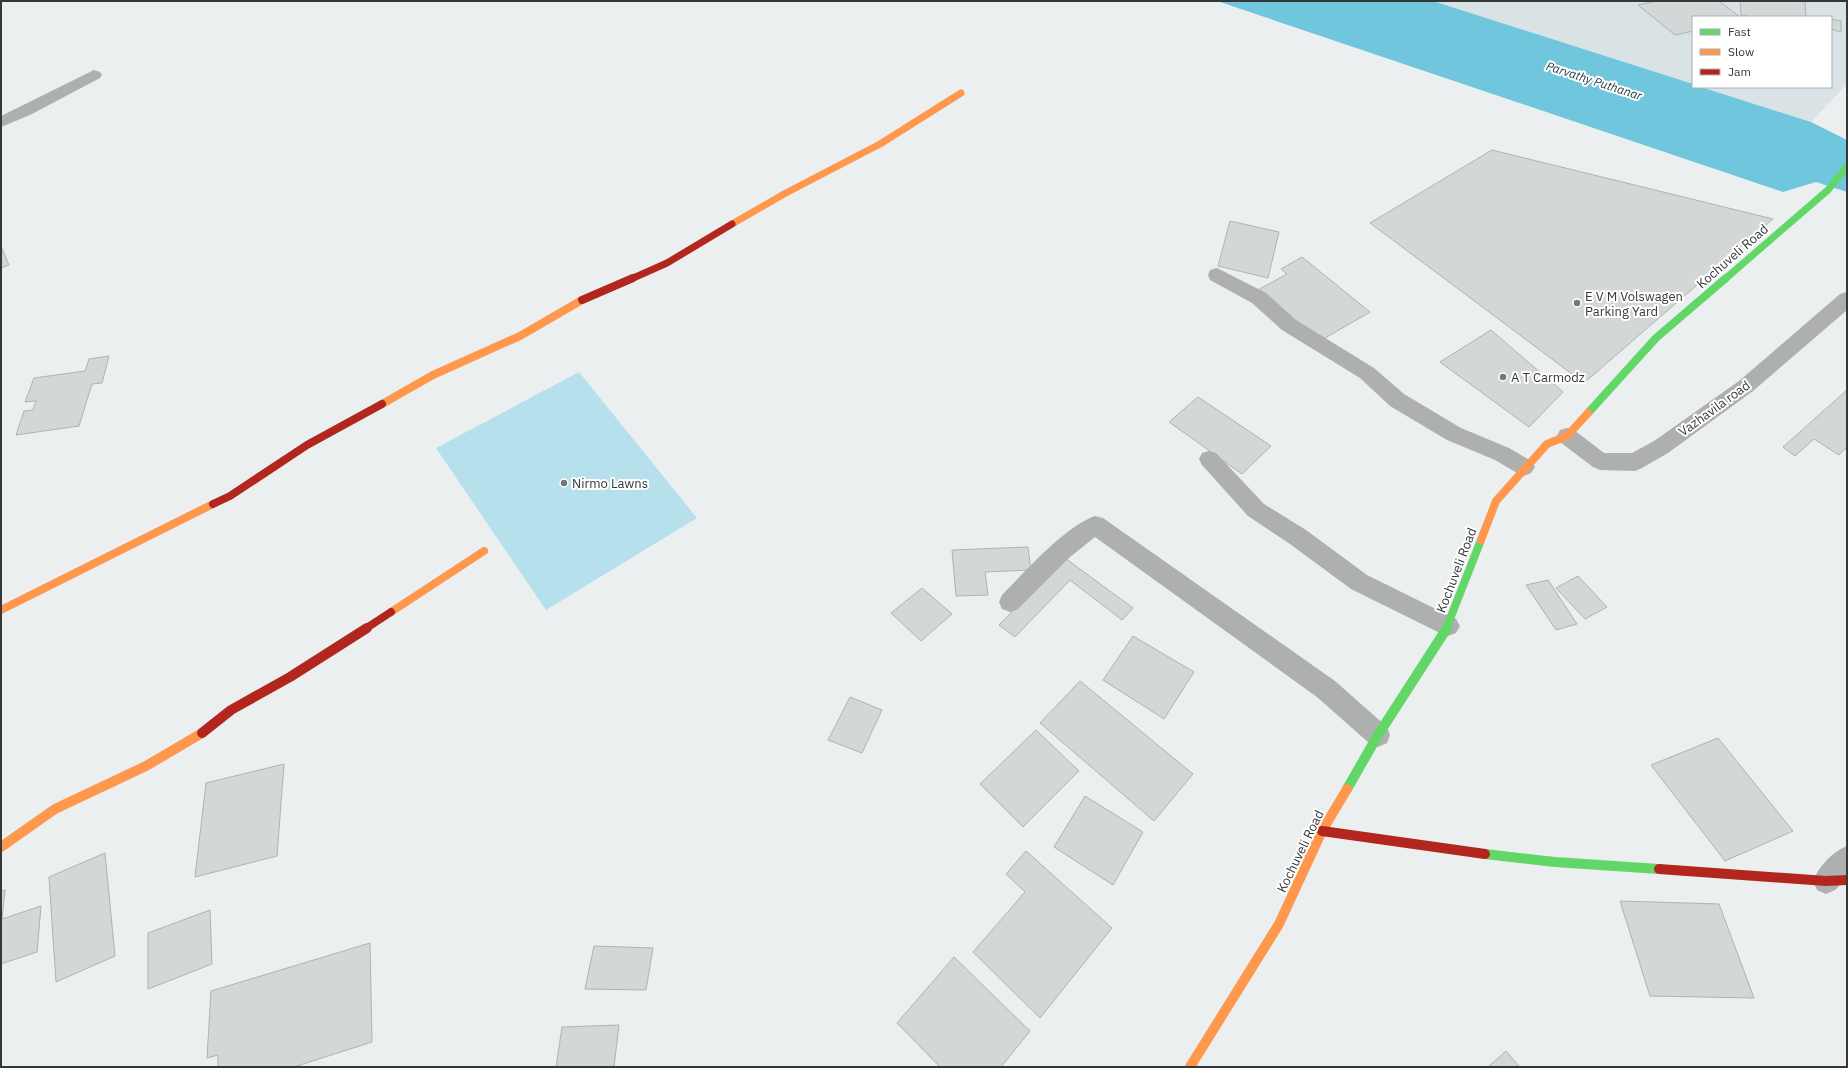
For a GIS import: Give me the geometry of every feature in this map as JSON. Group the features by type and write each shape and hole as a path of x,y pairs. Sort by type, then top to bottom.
{"street":[{"path":"1,122 20,115 69,87 94,75"},
{"path":"1,610 230,496 307,444 433,375 520,336 591,295 667,263 784,194 880,144 961,93"},
{"name":"Kochuveli Road","path":"1190,1067 1279,924 1322,831 1378,736 1448,626 1496,501 1524,467 1547,444 1567,436 1656,338 1828,190 1847,166"},
{"path":"1217,275 1259,298 1289,325 1314,342 1367,373 1397,400 1454,434 1502,454 1524,467"},
{"name":"Vazhavila road","path":"1567,436 1600,461 1635,462 1661,447 1746,386 1847,299"},
{"path":"1209,459 1256,510 1298,537 1359,582 1448,626"},
{"path":"1010,602 1062,550 1095,525 1259,643 1326,689 1378,736"},
{"path":"1,847 55,809 146,766 196,737 231,710 290,677 484,551"},
{"path":"1322,831 1447,850 1555,862 1836,881 1847,859"}],"shaded area":[{"path":"1433,1 1847,1 1847,84 1811,122 1704,88 1832,88 1832,16 1692,16 1692,84"},
{"name":"Nirmo Lawns","path":"579,372 697,518 546,610 436,448"}],"water":[{"name":"Parvathy Puthanar","path":"1217,1 1433,1 1692,84 1692,88 1704,88 1811,122 1847,140 1847,192 1816,182 1783,192"}],"building":[{"path":"1656,1 1719,1 1739,16 1692,16 1692,31 1675,35 1638,5"},
{"path":"1740,1 1805,1 1806,16 1741,15"},
{"path":"1832,19 1841,21 1841,32 1832,29"},
{"name":"E V M Volswagen Parking Yard","path":"1492,150 1773,219 1584,383 1370,223"},
{"path":"1230,221 1279,232 1268,278 1218,266"},
{"path":"1,246 9,265 1,268"},
{"path":"1302,257 1370,312 1313,345 1252,293 1287,274 1281,269"},
{"name":"A T Carmodz","path":"1491,330 1563,392 1529,427 1440,362"},
{"path":"109,356 102,383 92,384 79,426 16,435 24,411 33,410 36,401 25,402 34,378 85,371 89,359"},
{"path":"1847,390 1847,447 1839,455 1814,439 1795,456 1783,447"},
{"path":"1198,397 1271,446 1242,474 1169,422"},
{"path":"1028,547 1031,570 985,572 988,595 956,596 952,550"},
{"path":"1065,558 1133,608 1122,620 1070,580 1015,637 999,625"},
{"path":"1578,576 1607,607 1585,619 1556,588"},
{"path":"1548,580 1577,624 1556,630 1526,585"},
{"path":"922,588 952,614 921,641 891,613"},
{"path":"1133,636 1194,672 1164,719 1103,680"},
{"path":"1080,681 1193,774 1154,821 1040,723"},
{"path":"850,697 882,710 862,753 828,740"},
{"path":"1036,730 1079,771 1023,827 980,784"},
{"path":"1718,738 1793,831 1725,861 1651,765"},
{"path":"284,764 277,856 195,877 206,783"},
{"path":"1085,796 1143,832 1113,885 1054,847"},
{"path":"1026,851 1112,928 1040,1018 973,952 1025,892 1006,874"},
{"path":"105,853 115,956 56,982 49,877"},
{"path":"5,890 2,919 41,906 37,952 1,964 1,891"},
{"path":"1620,901 1719,904 1754,998 1650,996"},
{"path":"210,910 212,964 148,989 148,933"},
{"path":"370,943 372,1042 294,1067 218,1067 218,1055 207,1058 211,991"},
{"path":"594,946 653,948 646,990 585,989"},
{"path":"954,957 1030,1031 1001,1067 940,1067 897,1023"},
{"path":"619,1025 614,1067 556,1067 562,1027"},
{"path":"1506,1051 1520,1067 1488,1067"}],"traffic: fast":[{"path":"1588,413 1656,338 1828,190 1847,166"},
{"path":"1347,789 1378,735 1448,626 1481,540"},
{"path":"1485,854 1555,862 1659,869"}],"traffic: slow":[{"path":"732,224 784,194 880,144 961,93"},
{"path":"382,404 433,375 520,336 582,300"},
{"path":"1481,540 1496,501 1547,444 1567,436 1588,413"},
{"path":"1,610 213,504"},
{"path":"391,612 484,551"},
{"path":"1,847 55,809 146,766 202,733"},
{"path":"1190,1067 1279,924 1322,831 1347,789"}],"traffic: jam":[{"path":"582,300 667,263 732,224"},
{"path":"213,504 230,496 307,445 382,404"},
{"path":"202,733 231,710 290,677 391,612"},
{"path":"1322,831 1485,854"},
{"path":"1659,869 1826,881 1847,880"}],"place":[{"name":"E V M Volswagen Parking Yard","path":"1577,303"},
{"name":"A T Carmodz","path":"1503,377"},
{"name":"Nirmo Lawns","path":"564,483"}]}
